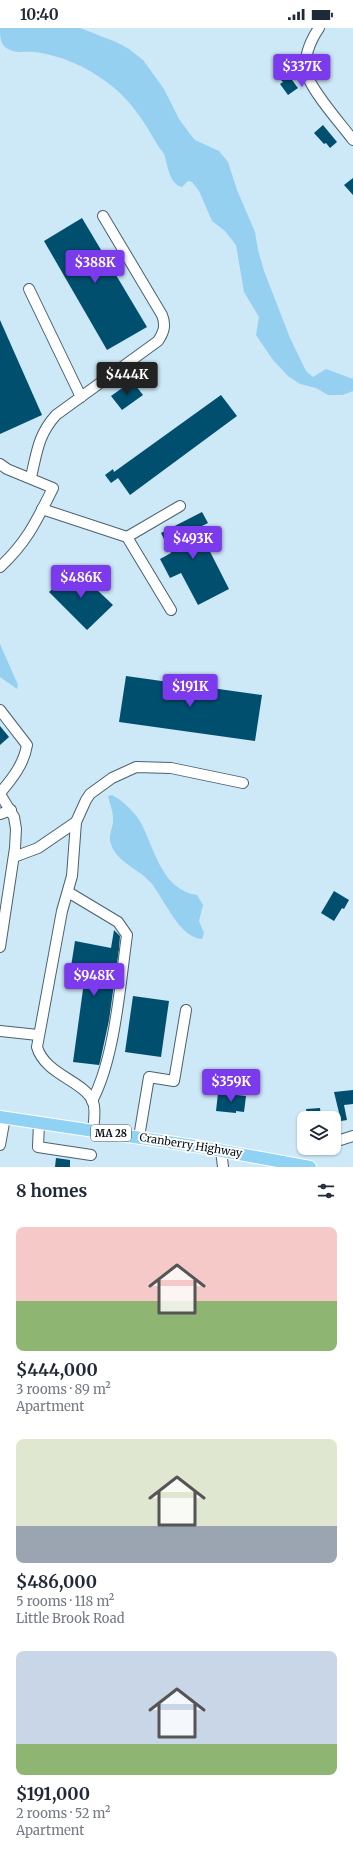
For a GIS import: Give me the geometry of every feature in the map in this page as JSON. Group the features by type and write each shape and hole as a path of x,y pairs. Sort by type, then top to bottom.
{"main road":[{"name":"Cranberry Highway","path":"2,1117 221,1150 280,1164 310,1167"}],"street":[{"path":"319,28 309,46 306,61 307,77 353,140"},
{"path":"31,477 42,434 46,426 56,415 158,341 164,328 162,315 103,216"},
{"path":"29,289 81,397"},
{"path":"0,464 7,469 31,477 53,488 23,543 0,568"},
{"path":"127,537 180,506"},
{"path":"42,509 127,537 171,610"},
{"path":"0,710 27,745 26,752 14,776 0,794 11,810 16,829 14,857 0,947"},
{"path":"94,1130 92,1101 89,1094 54,1071 42,1057 37,1047 38,1035 72,876 76,822 90,794 112,778 136,767 171,768 243,783"},
{"path":"0,814 11,810"},
{"path":"14,857 38,848 76,822"},
{"path":"68,892 118,922 126,935 113,1028 102,1084 92,1101"},
{"path":"139,1137 149,1077 174,1081 186,1010"},
{"path":"0,1031 38,1035"},
{"path":"0,1145 2,1117"},
{"path":"39,1123 38,1147 91,1154"},
{"path":"341,1140 353,1136"},
{"path":"221,1150 223,1167"}],"shaded area":[{"path":"0,28 80,28 116,42 129,49 143,60 164,89 179,119 195,140 219,151 228,162 237,190 255,232 264,271 290,338 306,371 313,377 326,369 353,379 353,391 343,395 328,395 316,388 300,384 288,376 273,360 256,335 259,317 244,292 236,245 225,231 212,221 199,191 192,182 188,181 182,187 174,182 163,153 141,118 123,96 99,77 64,59 35,52 11,51 2,43"},
{"path":"0,644 18,685 17,689 0,677"},
{"path":"112,795 128,807 141,823 161,867 168,877 175,885 185,892 197,895 203,905 199,921 204,933 202,939 194,937 180,926 152,884 123,861 114,851 110,841 113,819 108,796"}],"building":[{"path":"286,72 298,88 288,95 280,84 283,82 279,78"},
{"path":"323,125 337,142 330,148 314,133"},
{"path":"353,178 353,195 344,185"},
{"path":"82,218 147,327 107,350 44,241"},
{"path":"0,320 42,415 0,434"},
{"path":"132,381 143,395 122,410 111,396"},
{"path":"221,395 237,416 130,495 118,478 111,483 105,475 113,469 114,472"},
{"path":"202,512 208,523 198,528 229,589 198,605 181,573 170,578 160,559 171,553 161,533"},
{"path":"74,568 113,605 87,630 49,592"},
{"path":"126,676 262,695 255,741 119,722"},
{"path":"0,726 9,737 0,745"},
{"path":"334,891 349,900 334,921 321,913"},
{"path":"114,930 120,936 119,949 109,1020 100,1062 99,1065 73,1062 85,975 70,973 75,941 111,948"},
{"path":"133,996 169,1001 161,1057 125,1052"},
{"path":"353,1090 353,1104 344,1105 347,1120 341,1121 341,1111 339,1111 334,1092"},
{"path":"218,1093 246,1096 244,1112 236,1111 236,1113 216,1111"},
{"path":"320,1108 320,1111 306,1111 306,1109"},
{"path":"56,1158 70,1160 70,1167 55,1167"}]}
